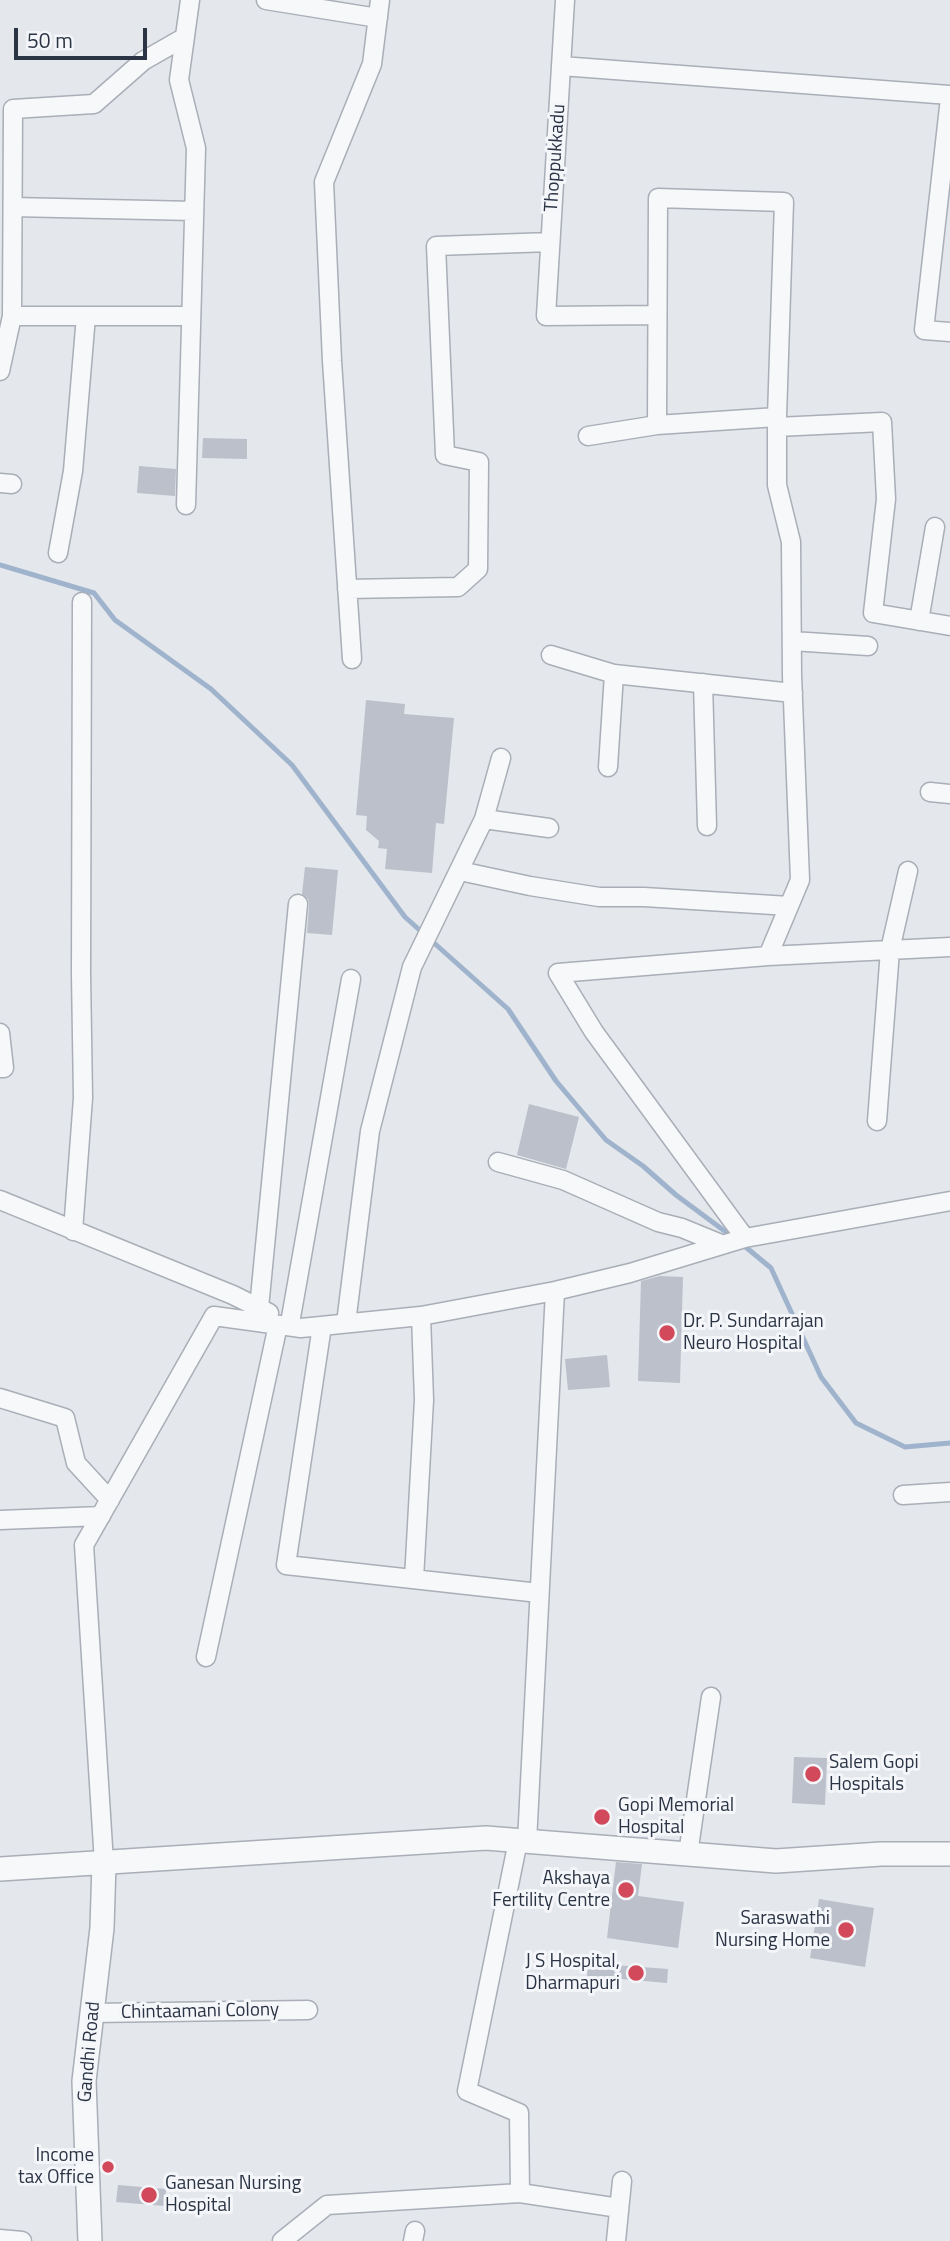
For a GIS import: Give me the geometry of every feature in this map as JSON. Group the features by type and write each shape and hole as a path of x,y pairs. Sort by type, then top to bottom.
{"street":[{"path":"186,505 196,148 179,80 190,0"},
{"path":"266,0 379,9 372,64 324,182 332,361 352,659"},
{"name":"Thoppukkadu","path":"565,0 546,316 657,315"},
{"path":"0,371 12,316 13,109 94,104 144,61 185,37"},
{"path":"561,66 950,97 924,330 950,332"},
{"path":"657,425 658,198 784,202 777,485 791,542 800,880 768,956"},
{"path":"13,206 194,211"},
{"path":"347,589 458,587 478,569 479,462 445,455 436,246 550,242"},
{"path":"12,316 191,317"},
{"path":"58,553 72,471 86,316"},
{"path":"588,436 657,425 882,422 886,499 873,613 950,626"},
{"path":"919,621 935,527"},
{"path":"73,1231 83,1098 82,602"},
{"path":"792,641 868,646"},
{"path":"551,655 614,674 793,693"},
{"path":"608,767 614,674"},
{"path":"703,683 707,825"},
{"path":"346,1323 370,1131 412,967 484,819 501,758"},
{"path":"930,792 950,794"},
{"path":"484,819 549,828"},
{"path":"460,871 599,897 644,897 789,906"},
{"path":"877,1121 890,950 908,871"},
{"path":"259,1308 298,904"},
{"path":"735,1241 594,1032 558,973 768,956 950,947"},
{"path":"206,1657 290,1325 351,979"},
{"path":"0,1033 4,1068 0,1068"},
{"path":"498,1162 563,1180 658,1222 735,1241"},
{"path":"104,1863 85,1545 214,1316 323,1326 421,1316 555,1291 630,1273 735,1241 950,1201"},
{"path":"1,1207 73,1231 233,1295 290,1325"},
{"path":"520,2193 519,2113 467,2091 523,1841 555,1291"},
{"path":"414,1579 425,1400 421,1316"},
{"path":"323,1326 286,1565 539,1593"},
{"path":"0,1398 65,1418 76,1463 110,1500"},
{"path":"903,1494 950,1492"},
{"path":"0,1520 101,1516"},
{"path":"688,1854 711,1697"},
{"path":"0,1869 486,1838 776,1861 881,1854 950,1854"},
{"name":"Gandhi Road","path":"90,2241 84,2081 103,1928 104,1863"},
{"name":"Chintaamani Colony","path":"92,2013 308,2010"},
{"path":"616,2241 622,2181"},
{"path":"282,2241 327,2205 520,2193 619,2208"},
{"path":"0,2239 22,2241"}],"building":[{"path":"203,438 247,439 247,459 202,458"},
{"path":"139,466 176,469 175,496 137,493"},
{"path":"366,700 405,704 404,714 454,718 444,824 436,823 432,873 385,869 387,849 378,848 379,841 366,830 367,816 356,815"},
{"path":"305,867 338,870 332,935 307,933 309,905 308,899 302,894"},
{"path":"529,1104 579,1117 566,1169 517,1155"},
{"path":"660,1276 683,1277 680,1383 638,1381 641,1281"},
{"path":"607,1355 610,1387 568,1390 565,1359"},
{"path":"794,1757 827,1758 825,1805 792,1803"},
{"path":"616,1862 642,1864 638,1896 684,1902 678,1948 607,1938"},
{"path":"819,1899 874,1908 865,1967 810,1958"},
{"path":"588,1963 668,1969 667,1983 587,1976"},
{"path":"118,2185 166,2189 165,2206 116,2202"}],"waterway":[{"path":"0,565 94,593 115,620 211,689 292,765 405,917 508,1009 556,1081 606,1140 734,1238"},
{"path":"742,1244 771,1268 821,1377 856,1423 905,1447 950,1443"}],"place":[{"name":"Dr. P. Sundarrajan Neuro Hospital","path":"667,1333"},
{"name":"Salem Gopi Hospitals","path":"813,1774"},
{"name":"Gopi Memorial Hospital","path":"602,1817"},
{"name":"Akshaya Fertility Centre","path":"626,1890"},
{"name":"Saraswathi Nursing Home","path":"846,1930"},
{"name":"J S Hospital, Dharmapuri","path":"636,1973"},
{"name":"Income tax Office","path":"108,2167"},
{"name":"Ganesan Nursing Hospital","path":"149,2195"}]}
